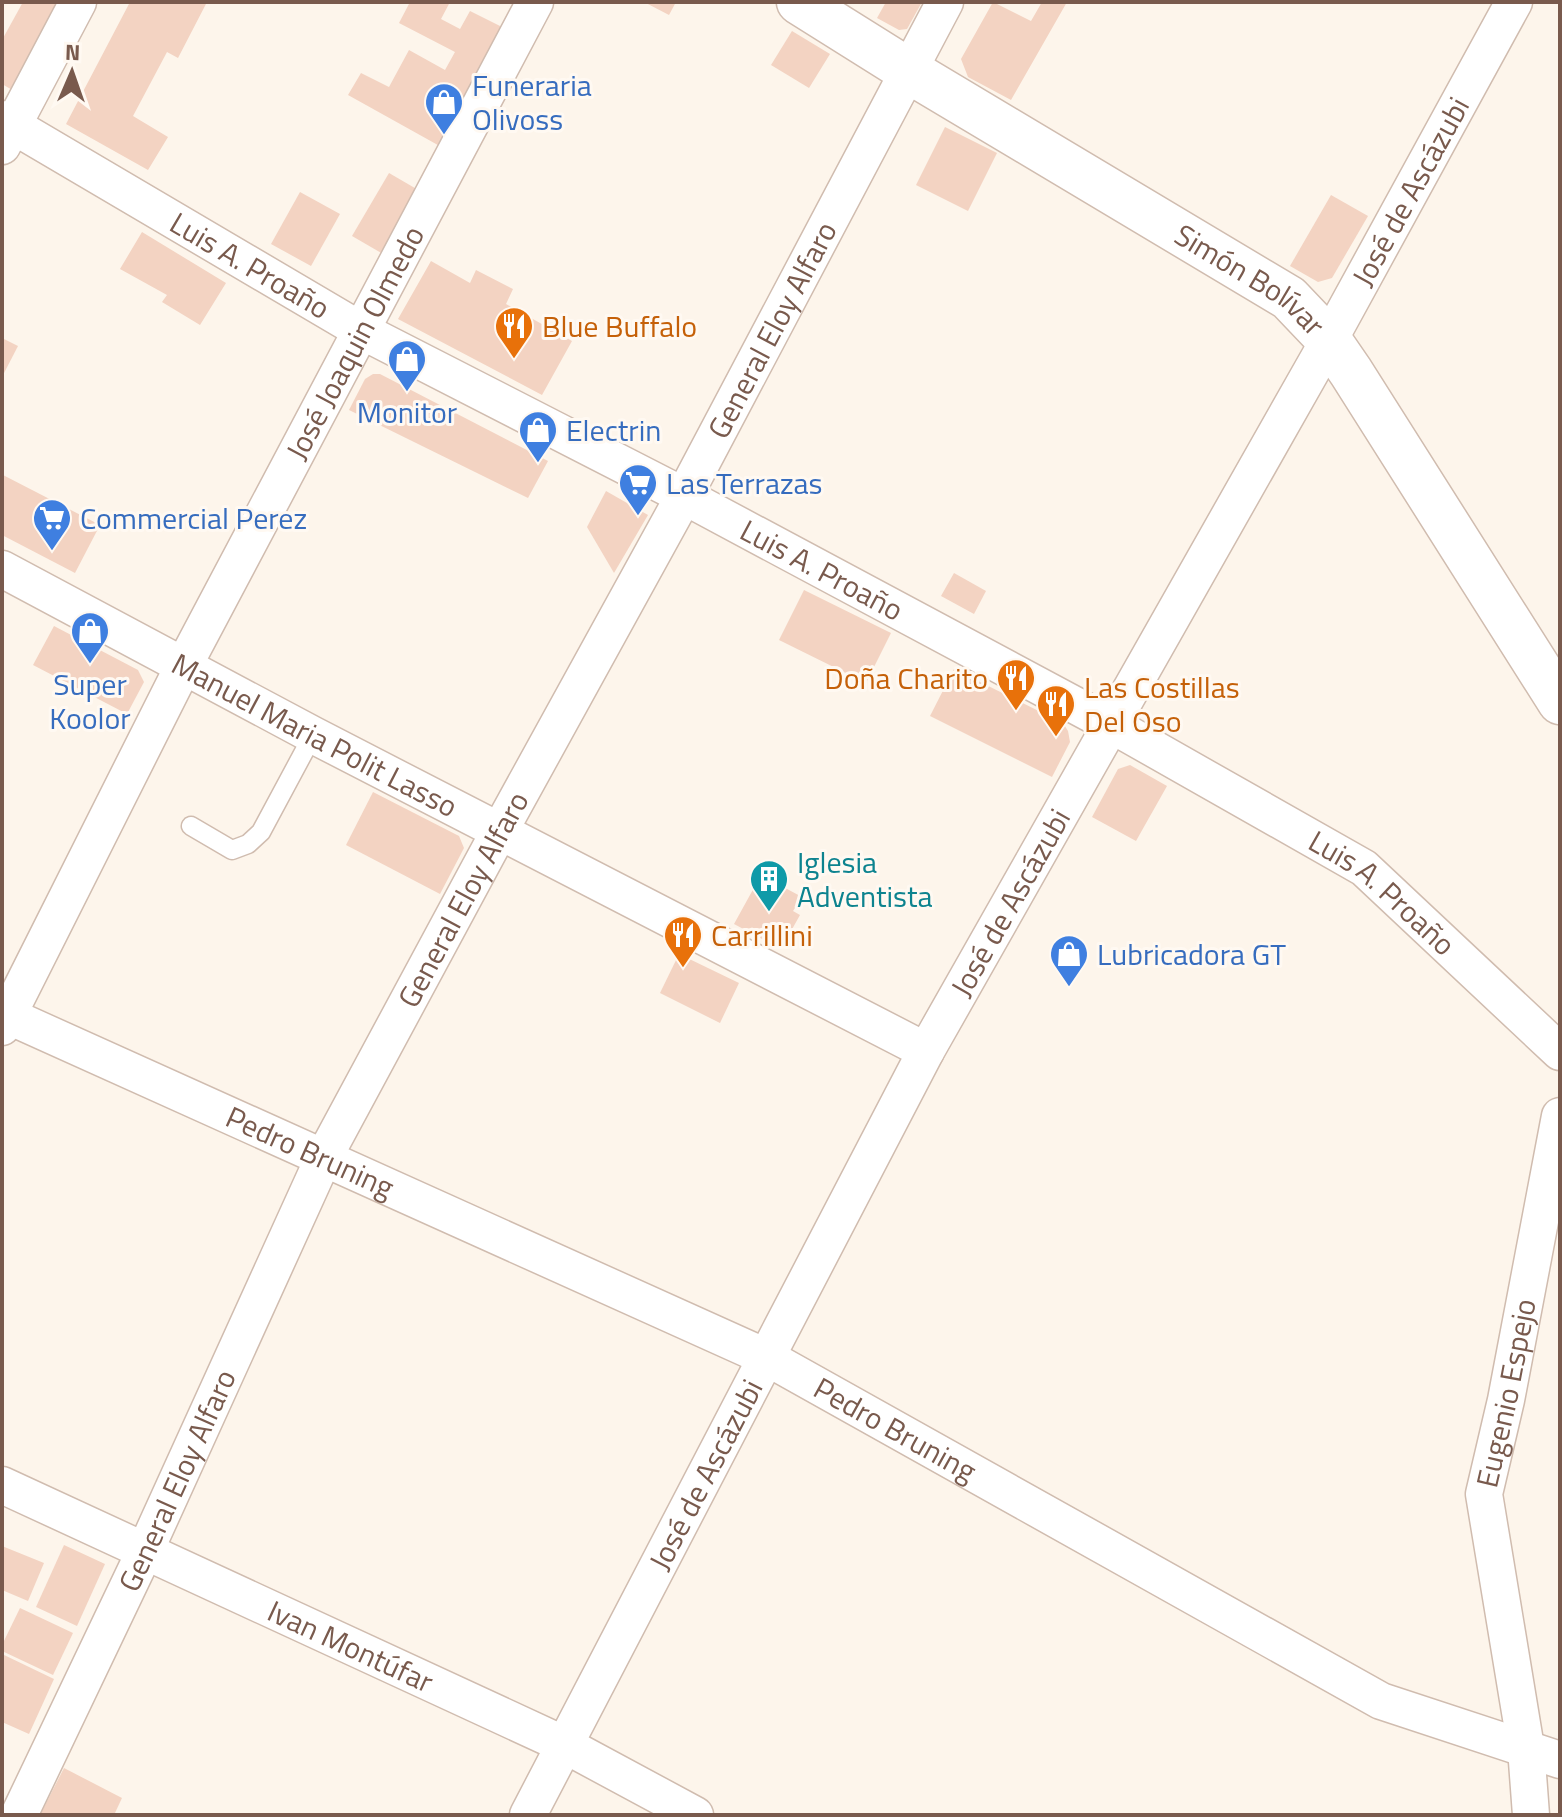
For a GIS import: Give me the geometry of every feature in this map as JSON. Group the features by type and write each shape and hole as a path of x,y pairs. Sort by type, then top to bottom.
{"street":[{"path":"5,130 78,2"},
{"name":"José Joaquin Olmedo","path":"4,1018 183,667 535,2"},
{"name":"Simón Bolívar","path":"799,2 1289,298 1329,340 1560,702"},
{"name":"General Eloy Alfaro","path":"19,1815 145,1551 324,1157 684,496 945,2"},
{"name":"José de Ascázubi","path":"528,1815 926,1051 1329,340 1514,2"},
{"name":"Luis A. Proaño","path":"5,130 362,331 684,496 1112,725 1364,868 1560,1052"},
{"name":"Manuel Maria Polit Lasso","path":"2,569 313,735 926,1051"},
{"name":"Pedro Bruning","path":"4,1018 324,1157 768,1358 1381,1701 1560,1760"},
{"name":"Eugenio Espejo","path":"1531,1815 1526,1748 1484,1494 1506,1400 1560,1116"},
{"name":"Ivan Montúfar","path":"2,1485 565,1745 695,1815"}],"lane":[{"path":"191,826 232,850 248,844 261,832 313,735"}],"building":[{"path":"23,2 64,2 14,91 2,84 2,40"},
{"path":"130,2 207,2 178,58 167,52 133,116 168,137 148,170 66,124"},
{"path":"410,2 450,2 441,19 460,29 470,11 506,29 445,149 348,95 361,73 389,87 409,50 445,70 455,52 399,23"},
{"path":"644,2 676,2 669,15"},
{"path":"886,2 922,2 907,29 899,30 877,18"},
{"path":"993,2 1031,21 1042,2 1067,2 1011,100 968,77 961,59"},
{"path":"792,31 830,54 809,88 771,65"},
{"path":"945,127 997,153 968,211 916,185"},
{"path":"389,173 420,191 383,254 352,236"},
{"path":"300,192 340,214 311,266 271,244"},
{"path":"1331,195 1368,216 1332,278 1318,282 1290,266"},
{"path":"142,232 226,283 200,325 162,302 167,295 120,269"},
{"path":"431,261 470,283 476,270 513,289 506,304 572,341 542,395 398,319"},
{"path":"2,338 18,346 2,377"},
{"path":"380,374 548,461 528,498 349,410 365,379"},
{"path":"3,475 100,525 75,573 2,535"},
{"path":"606,491 648,515 614,573 587,527"},
{"path":"954,573 986,591 974,614 941,596"},
{"path":"804,590 891,633 866,683 779,640"},
{"path":"54,626 138,670 144,682 127,714 33,665"},
{"path":"954,669 1063,723 1070,742 1052,777 930,716"},
{"path":"1130,765 1167,786 1136,841 1092,817 1118,769"},
{"path":"373,792 459,836 464,848 440,894 346,845"},
{"name":"Iglesia Adventista","path":"761,875 802,897 793,911 800,915 781,949 734,924"},
{"path":"679,954 739,983 720,1023 660,993"},
{"path":"64,1545 105,1564 77,1626 36,1607"},
{"path":"2,1546 44,1563 28,1601 2,1590"},
{"path":"20,1608 73,1633 53,1675 2,1651"},
{"path":"2,1654 54,1679 29,1734 2,1722"},
{"path":"64,1768 122,1798 114,1815 40,1815"}],"place":[{"name":"Funeraria Olivoss","path":"444,136"},
{"name":"Blue Buffalo","path":"514,360"},
{"name":"Monitor","path":"407,393"},
{"name":"Electrin","path":"538,464"},
{"name":"Las Terrazas","path":"638,517"},
{"name":"Commercial Perez","path":"52,552"},
{"name":"Super Koolor","path":"90,665"},
{"name":"Doña Charito","path":"1016,712"},
{"name":"Las Costillas Del Oso","path":"1056,738"},
{"name":"Iglesia Adventista","path":"769,913"},
{"name":"Carrillini","path":"683,969"},
{"name":"Lubricadora GT","path":"1069,988"}]}
